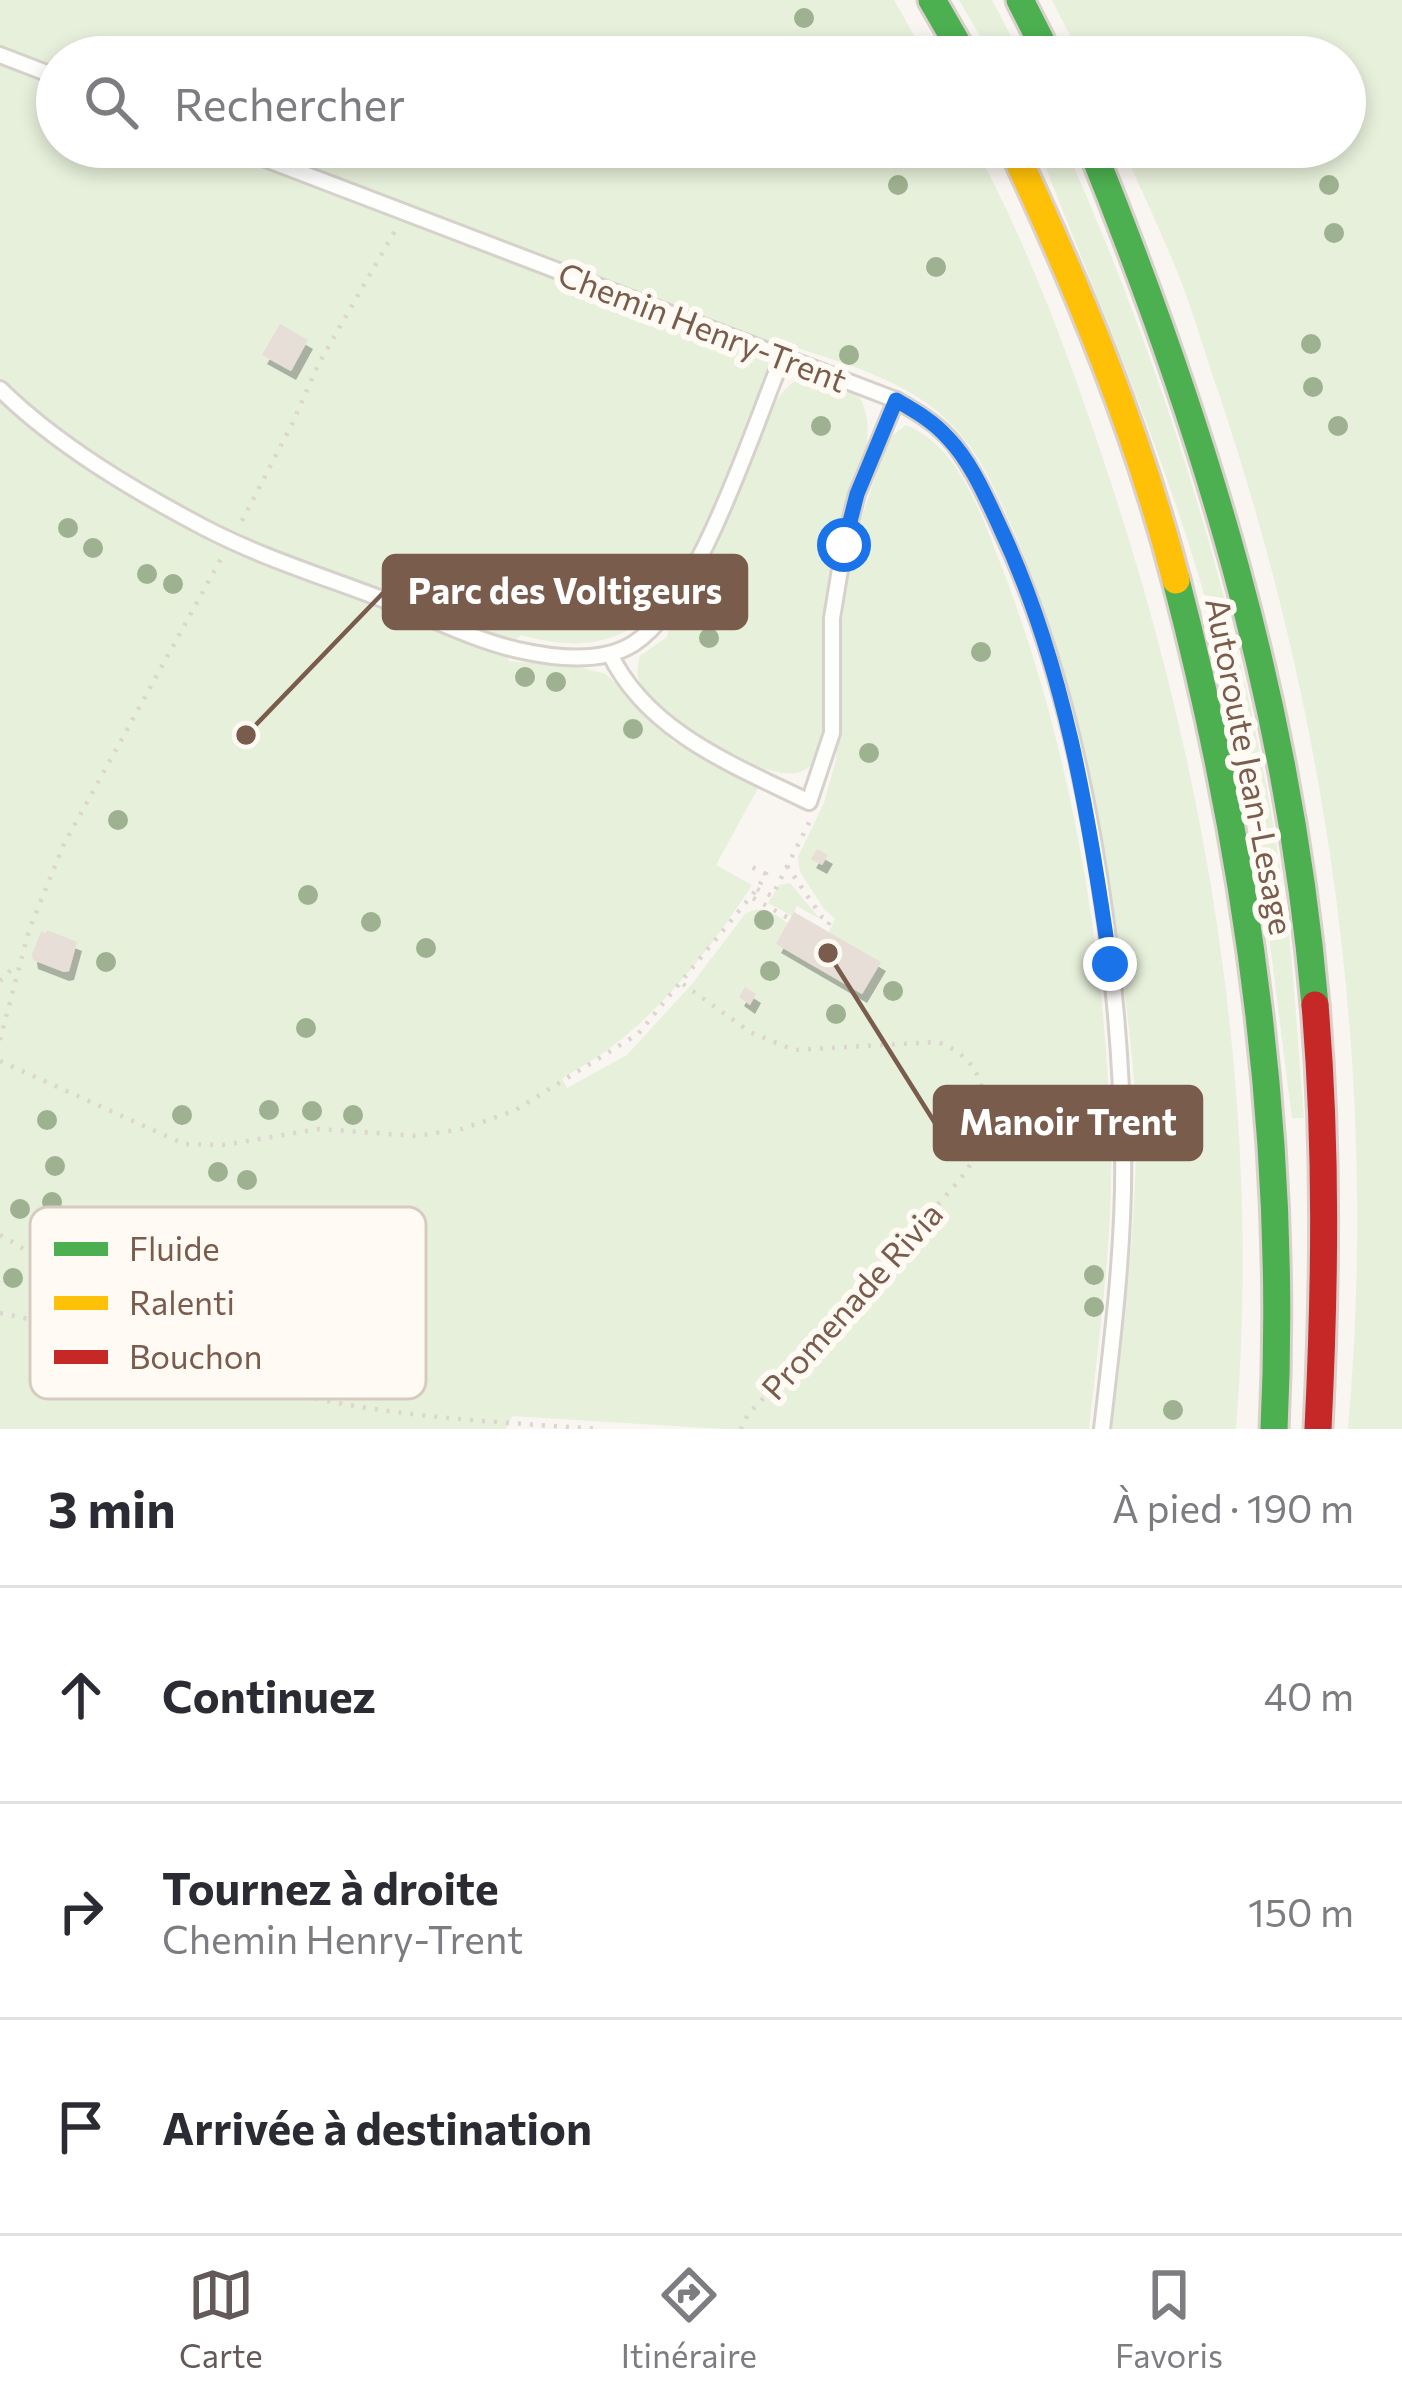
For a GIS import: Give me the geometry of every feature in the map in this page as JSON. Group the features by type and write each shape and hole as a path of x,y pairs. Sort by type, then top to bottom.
{"highway":[{"path":"932,0 953,36"},
{"path":"1019,0 1037,36"},
{"name":"Autoroute Jean-Lesage","path":"1022,168 1067,266 1132,433 1189,626 1219,755 1247,917 1274,1155 1280,1290 1274,1429"},
{"name":"Autoroute Jean-Lesage","path":"1099,168 1164,328 1221,498 1257,632 1296,830 1315,973 1327,1140 1326,1297 1318,1429"}],"lane":[{"path":"0,55 36,69"},
{"name":"Chemin Henry-Trent","path":"289,168 896,400 929,419 952,442 979,483 1020,570 1050,657 1095,855 1110,964 1123,1210 1102,1429"},
{"path":"0,389 77,450 153,499 231,540 508,647 562,656 610,654 647,634 682,593 783,356"},
{"path":"610,654 629,685 692,743 809,802 832,733 832,618 844,545 857,494 896,400"}],"path":[{"path":"249,508 318,365 398,226"},
{"path":"0,1040 26,939 84,802 231,540"},
{"path":"758,889 772,896 818,808 809,802"},
{"path":"0,1061 184,1144 223,1145 319,1129 417,1136 462,1129 514,1111 638,1034 758,889 766,874 746,864"},
{"path":"787,866 822,917 830,921 826,930"},
{"path":"751,897 790,919"},
{"path":"26,939 37,943"},
{"path":"0,981 20,960"},
{"name":"Promenade Rivia","path":"683,984 750,1032 794,1050 937,1042 957,1049 969,1058 985,1102 972,1161 872,1287 748,1414 741,1429"},
{"path":"0,1235 30,1251"},
{"path":"0,1313 30,1319"},
{"path":"318,1399 600,1429"}],"green space":[{"path":"0,0 894,0 914,36 36,36 36,168 985,168 1049,308 1108,474 1175,707 1200,826 1234,1065 1242,1308 1236,1429 1111,1429 1136,1167 1131,1044 1104,847 1082,738 1052,632 1012,527 972,449 936,410 874,375 784,343 691,555 654,610 630,629 600,640 565,643 521,635 508,647 509,661 606,674 673,742 758,788 716,865 752,885 705,952 651,1013 562,1079 567,1088 627,1055 752,911 767,911 788,923 777,944 862,993 880,963 829,932 835,919 800,872 798,857 824,803 836,760 840,637 849,555 888,439 906,425 925,435 966,484 1001,565 1047,706 1080,851 1101,998 1111,1146 1108,1253 1089,1429 723,1429 512,1416 506,1429 0,1429"},
{"path":"959,0 992,0 1011,36 980,36"},
{"path":"1052,0 1402,0 1402,1429 1348,1429 1357,1168 1350,1038 1318,779 1292,651 1221,400 1170,255 1131,168 1366,168 1366,36 1070,36"},
{"path":"1046,168 1074,168 1103,235 1170,415 1225,599 1282,881 1304,1118 1292,1118 1261,879 1231,702 1200,580 1135,392"},
{"path":"802,378 860,398 868,430 829,580 824,739 812,764 785,773 740,759 691,729 652,697 637,670 640,656 667,637 707,564 746,460 773,406"},
{"path":"790,883 820,919 797,906 792,916 768,903 779,885"}],"building":[{"path":"280,324 308,340 291,371 262,355"},
{"path":"817,849 828,855 822,865 811,859"},
{"path":"794,912 881,962 862,994 776,944"},
{"path":"41,932 77,942 69,971 33,960"},
{"path":"745,987 756,994 750,1005 739,997"}],"traffic: fast":[{"path":"932,0 953,36"},
{"path":"1020,0 1038,36"},
{"path":"1099,168 1170,357 1236,568 1285,783 1315,1005"},
{"path":"1176,580 1224,789 1257,1001 1275,1214 1274,1429"}],"traffic: slow":[{"path":"1022,168 1104,360 1176,580"}],"traffic: jam":[{"path":"1315,1005 1324,1217 1318,1429"}],"place":[{"name":"Parc des Voltigeurs","path":"246,735"},
{"name":"Manoir Trent","path":"828,953"}],"route":[{"path":"844,545 857,494 896,400 929,419 952,442 979,483 1020,570 1050,657 1072,746 1095,855 1110,964"}]}
